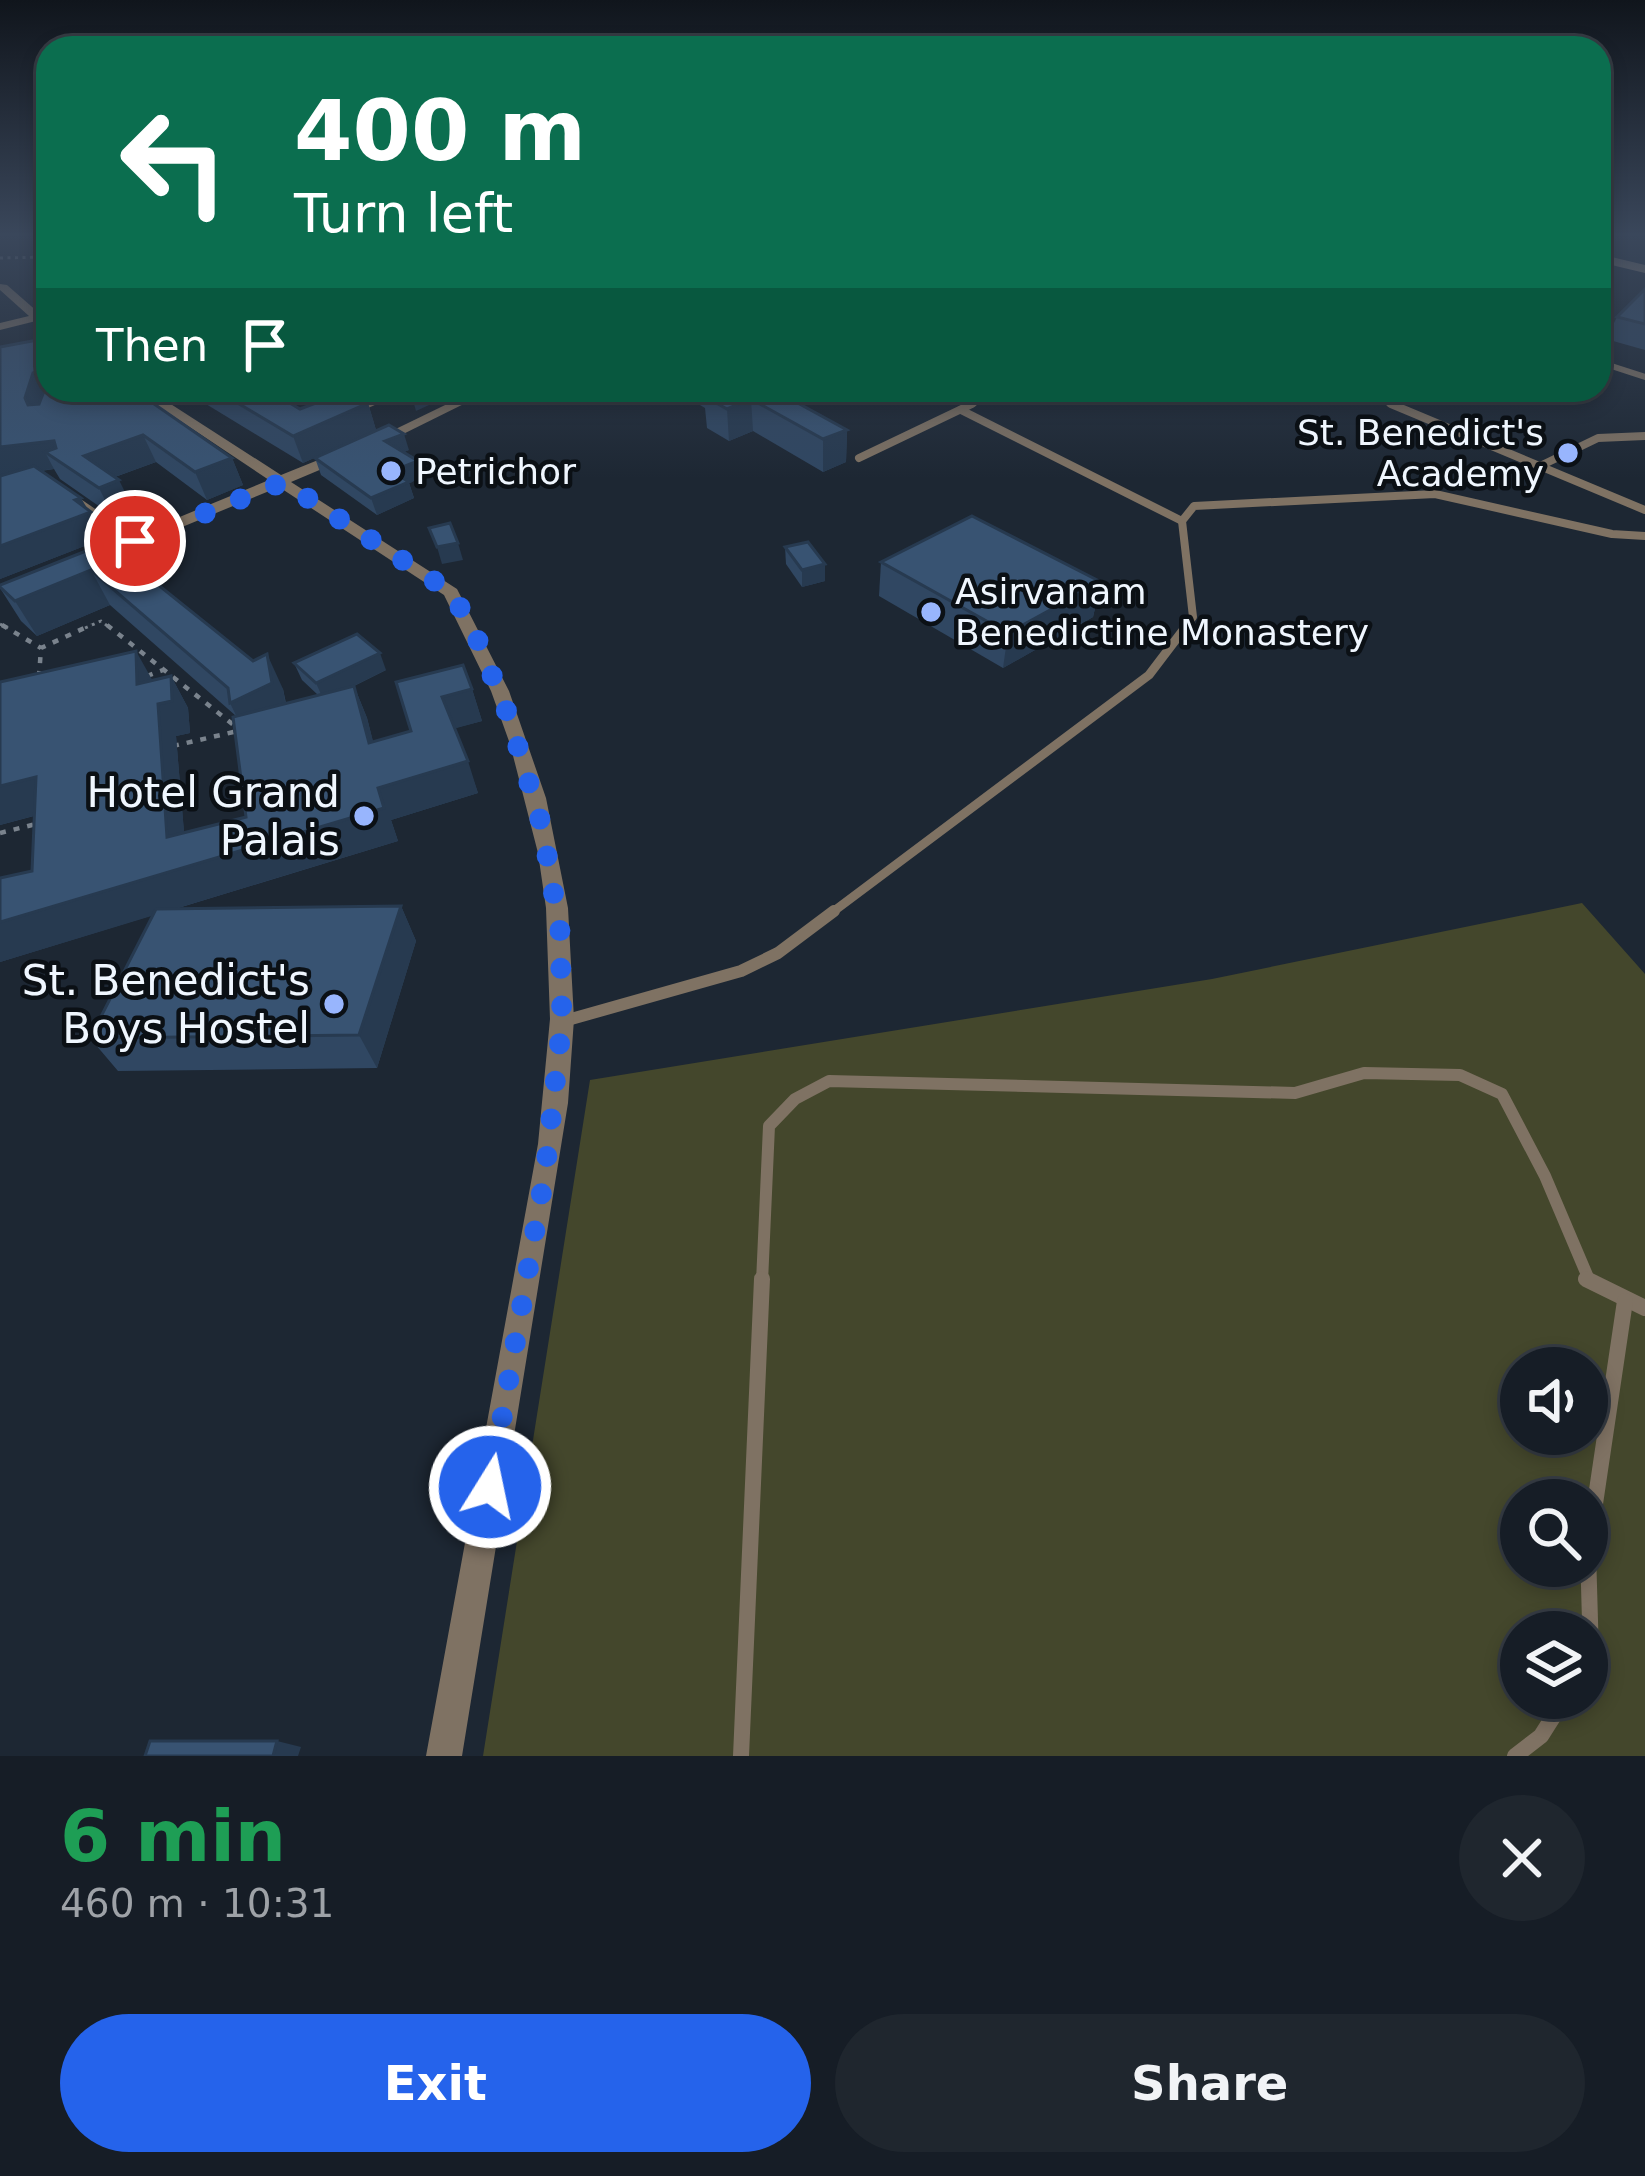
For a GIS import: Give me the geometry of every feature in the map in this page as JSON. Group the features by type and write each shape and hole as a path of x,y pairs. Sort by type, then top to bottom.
{"street":[{"path":"0,327 36,317"},
{"path":"159,402 451,592 474,631 509,717 542,826 560,931 562,1022 545,1173 444,1756"},
{"path":"316,424 372,402"},
{"path":"77,564 283,482 459,402"}],"lane":[{"path":"1611,366 1645,377"},
{"path":"859,458 977,402"},
{"path":"1386,402 1645,510"},
{"path":"961,410 1182,521"},
{"path":"1538,467 1598,437 1645,436"},
{"path":"562,1022 741,971 778,952 1149,675 1193,617 1182,521 1195,506 1435,494 1612,534 1645,536"},
{"path":"68,496 135,541"},
{"path":"741,1756 769,1126 778,1112 811,1087 829,1081 1295,1093 1364,1073 1460,1075 1502,1094 1545,1176 1587,1281 1645,1308"},
{"path":"1590,1611 1588,1551 1625,1301"},
{"path":"1515,1756 1541,1736 1552,1719"}],"path":[{"path":"41,648 101,621 238,731 154,751"},
{"path":"0,625 41,648"},
{"path":"38,683 41,648"},
{"path":"143,678 164,670"},
{"path":"0,833 44,822"}],"green space":[{"path":"1582,903 1645,974 1645,1756 483,1756 590,1080 1212,979"}],"building":[{"path":"1645,316 1645,324 1617,317"},
{"path":"36,340 36,372 25,398 28,405 151,402 232,458 195,472 143,435 84,456 119,480 99,488 45,452 56,448 54,441 0,447 0,347"},
{"path":"236,402 288,402 300,409 318,402 368,403 293,436"},
{"path":"715,402 744,402 727,409"},
{"path":"756,402 796,402 847,430 823,439"},
{"path":"389,425 404,434 385,441 418,461 392,471 409,482 371,498 315,458"},
{"path":"34,466 81,498 75,500 91,512 0,546 0,476"},
{"path":"972,516 1101,582 1008,633 881,562"},
{"path":"450,523 458,543 437,547 429,528"},
{"path":"808,542 825,564 802,570 785,547"},
{"path":"106,543 253,661 267,654 272,683 230,703 228,688 91,570 15,601 0,587"},
{"path":"357,634 380,653 316,683 294,663"},
{"path":"136,651 137,684 171,676 172,701 158,704 167,837 246,817 233,717 354,686 369,743 411,731 396,682 463,665 472,689 442,697 468,761 378,788 384,808 0,922 0,878 32,871 36,777 0,786 0,682"},
{"path":"401,906 359,1035 90,1038 156,909"},
{"path":"150,1741 277,1741 273,1756 145,1756"}],"place":[{"name":"St. Benedict's Academy","path":"1568,453"},
{"name":"Petrichor","path":"391,471"},
{"name":"Asirvanam Benedictine Monastery","path":"931,612"},
{"name":"Hotel Grand Palais","path":"364,816"},
{"name":"St. Benedict's Boys Hostel","path":"334,1004"}],"route":[{"path":"135,541 283,482 451,592 474,631 509,717 542,826 560,931 562,1022 545,1173 490,1487"}]}
